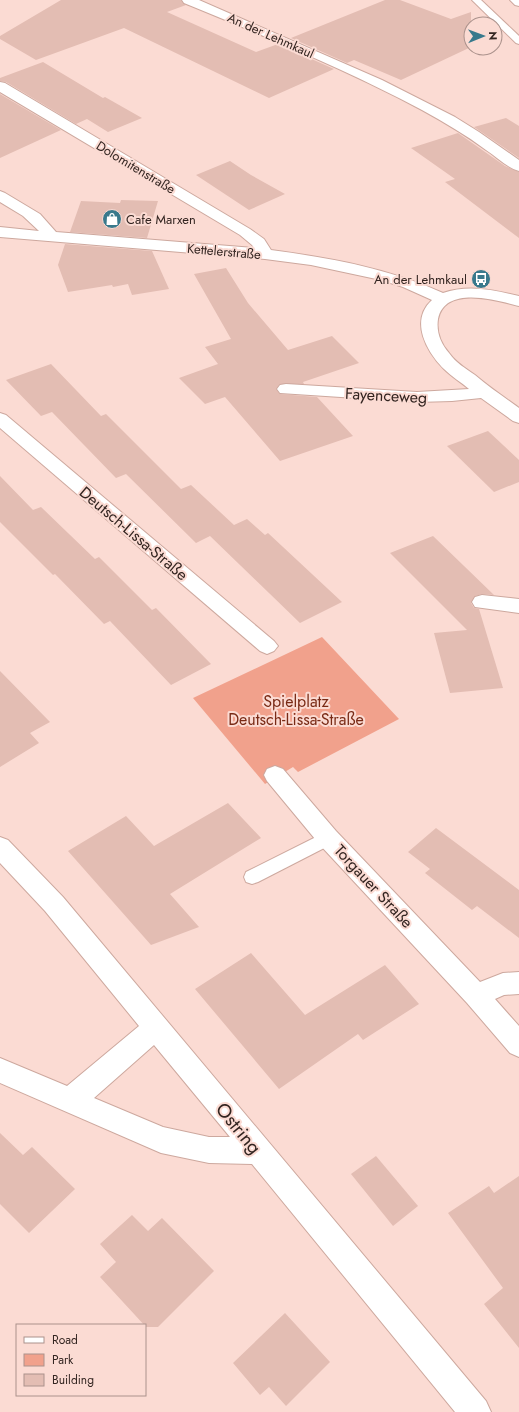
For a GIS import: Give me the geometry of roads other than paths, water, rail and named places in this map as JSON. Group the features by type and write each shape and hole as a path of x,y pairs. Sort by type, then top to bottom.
{"street":[{"name":"An der Lehmkaul","path":"188,0 386,86 457,123 519,167"},
{"name":"Dolomitenstraße","path":"0,86 246,232 258,242 265,254"},
{"path":"0,196 38,219 45,226 50,235"},
{"name":"Kettelerstraße","path":"0,232 265,254 310,260 385,276 409,284 442,299"},
{"path":"519,300 490,294 468,293 451,295 442,299 432,310 428,323 430,337 449,364 519,417"},
{"name":"Fayenceweg","path":"286,389 417,397 452,396 485,392"},
{"name":"Deutsch-Lissa-Straße","path":"0,419 267,646"},
{"path":"482,602 519,606"},
{"name":"Torgauer Straße","path":"275,775 328,838 476,995 519,1045"},
{"name":"Ostring","path":"0,847 54,904 257,1151 475,1412"},
{"path":"476,995 503,984 519,983"},
{"path":"70,1101 156,1027"},
{"path":"0,1070 161,1140 209,1150 257,1151"}],"lane":[{"path":"476,0 519,41"},
{"path":"252,877 328,838"}],"place":[{"name":"Cafe Marxen","path":"112,219"},
{"name":"An der Lehmkaul","path":"481,279"}],"park label":[{"name":"Spielplatz Deutsch-Lissa-Straße","path":"296,710"}]}
